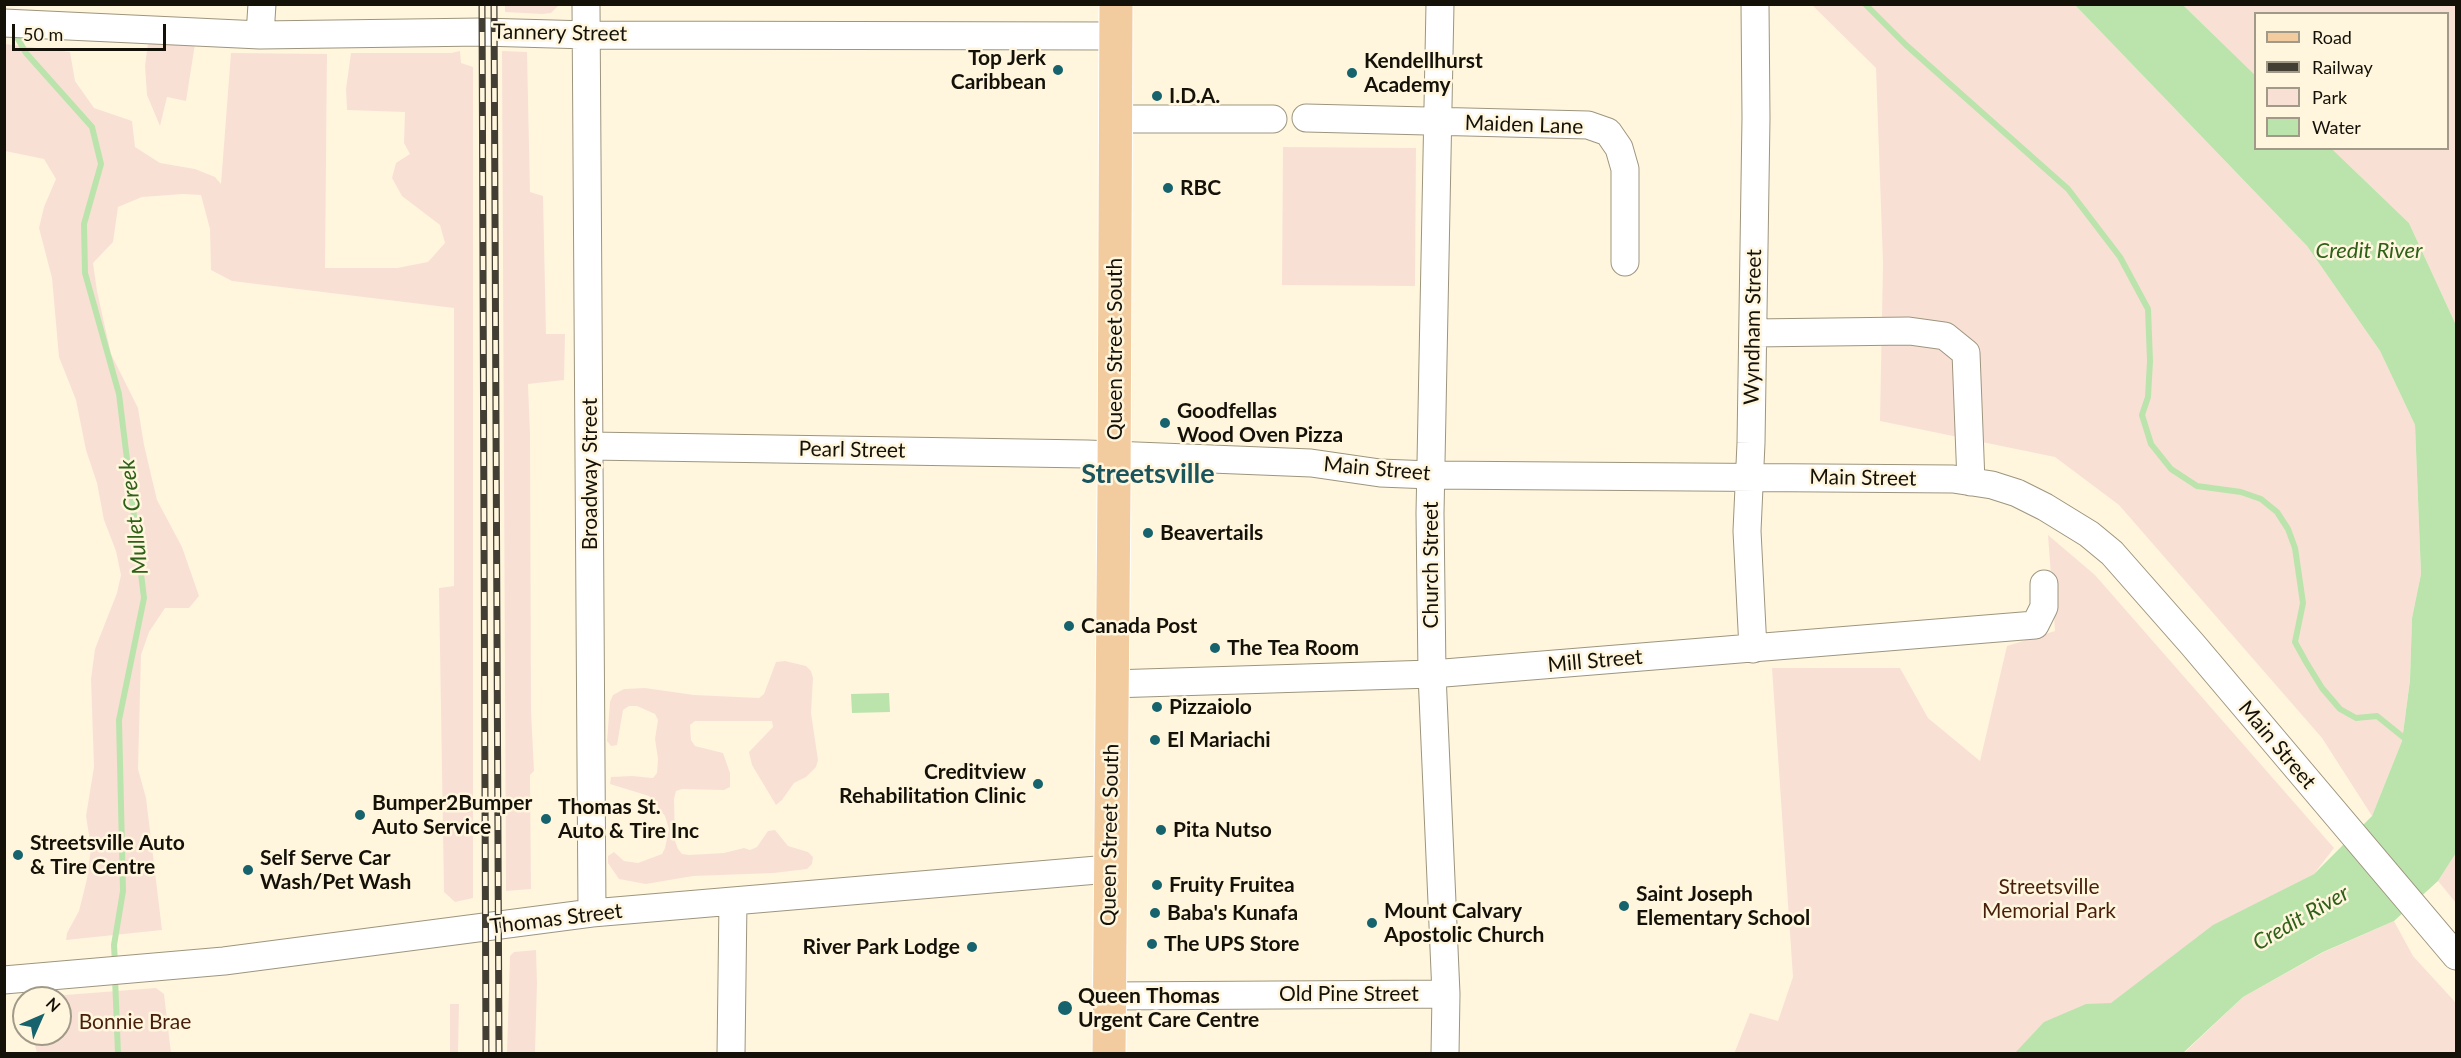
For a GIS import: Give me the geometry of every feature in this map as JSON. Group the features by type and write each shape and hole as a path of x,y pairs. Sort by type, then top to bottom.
{"main road":[{"name":"Queen Street South","path":"1109,1053 1116,20"}],"street":[{"path":"260,35 262,4"},
{"name":"Broadway Street","path":"586,4 592,913"},
{"name":"Church Street","path":"1440,4 1431,476 1432,674 1446,994 1445,1053"},
{"name":"Wyndham Street","path":"1753,649 1747,531 1753,333 1755,4"},
{"name":"Tannery Street","path":"4,23 260,35 482,32 588,35 1116,20"},
{"name":"Maiden Lane","path":"1306,118 1588,125 1608,132 1619,148 1625,169 1625,262"},
{"path":"1114,119 1273,119"},
{"path":"1753,333 1909,331 1945,336 1966,354 1971,482"},
{"name":"Pearl Street","path":"590,446 1114,455"},
{"name":"Main Street","path":"1114,455 1311,463 1380,473 1431,476 1750,476 1953,479 1992,485 2018,493 2089,534 2112,553 2457,956"},
{"name":"Mill Street","path":"1111,684 1432,674 2035,626 2044,608 2044,584"},
{"name":"Thomas Street","path":"4,980 141,969 411,938 592,913 1109,869"},
{"path":"731,1053 733,901"},
{"name":"Old Pine Street","path":"1109,996 1446,994"}],"green space":[{"path":"505,4 559,5 551,13 542,14 505,12"},
{"path":"1812,5 2075,5 2307,246 2380,351 2415,425 2421,574 2412,618 2410,679 2402,741 2372,816 2322,738 2119,505 2055,457 1880,421 1883,263 1876,68"},
{"path":"2183,5 2456,5 2456,325 2409,223 2333,150 2449,150 2449,12 2254,12 2254,74"},
{"path":"148,43 195,44 186,101 167,97 160,126 147,95 145,66"},
{"path":"5,44 70,52 75,81 94,108 132,121 135,147 160,163 195,169 215,177 221,184 231,53 327,54 325,268 397,268 428,262 445,243 440,225 402,196 392,178 396,163 410,154 404,143 405,112 347,110 346,89 351,53 451,53 460,51 461,63 473,67 473,898 455,902 444,892 439,588 454,586 454,308 232,281 211,270 210,229 201,195 142,197 118,207 113,242 93,263 97,291 111,354 138,408 157,500 182,547 199,596 189,608 165,608 149,632 141,655 138,769 146,798 162,930 66,940 67,933 79,911 87,879 91,848 86,816 94,767 91,679 95,649 117,593 121,575 86,450 76,400 59,357 52,278 39,228 44,207 56,179 44,159 5,151"},
{"path":"502,51 527,52 530,192 543,196 546,334 565,334 564,380 528,384 531,711 534,771 530,775 531,889 506,891"},
{"path":"1283,147 1416,148 1415,286 1282,285"},
{"name":"Streetsville Memorial Park","path":"2048,535 2095,575 2334,848 2314,874 2213,926 2135,1053 1734,1054 1750,1013 1778,1021 1793,977 1772,668 1900,668 1928,718 1980,761 2007,646 2055,631"},
{"path":"785,661 806,666 811,671 813,678 811,713 818,760 816,767 806,777 794,783 776,805 752,765 749,752 773,727 772,721 695,721 690,725 691,740 695,746 723,753 730,773 730,787 724,790 682,789 676,791 674,799 675,841 682,854 724,853 757,847 768,831 775,830 788,846 808,852 813,857 812,864 807,869 774,873 693,876 646,884 619,879 608,863 608,856 614,852 624,861 638,863 662,854 669,829 665,816 649,796 610,784 611,777 653,778 657,773 658,759 655,739 658,720 655,714 637,706 629,706 623,710 617,745 611,746 607,741 610,702 613,695 624,689 645,688 694,695 759,698 764,694 776,662"},
{"path":"2456,853 2456,903 2438,881"},
{"path":"2394,921 2413,956 2456,1003 2456,1053 2183,1054 2243,997 2324,952"},
{"path":"536,950 535,1053 507,1053 510,956 514,952"},
{"name":"Bonnie Brae","path":"156,988 164,994 171,1053 37,1053 35,1046 72,1046 72,994"},
{"path":"450,1004 459,1004 458,1053 450,1053"}],"water":[{"name":"Credit River","path":"2075,5 2183,5 2254,74 2254,150 2333,150 2409,223 2456,325 2456,853 2438,881 2394,921 2323,952 2243,997 2183,1053 2014,1054 2044,1022 2086,1004 2111,1003 2213,925 2314,874 2372,816 2402,741 2410,680 2412,618 2421,574 2415,425 2380,351 2307,246"},
{"path":"889,693 890,712 852,713 851,694"}],"waterway":[{"path":"1865,4 1906,45 2068,189 2120,257 2148,309 2150,361 2148,397 2142,415 2151,444 2171,469 2197,486 2241,492 2261,499 2277,512 2288,529 2295,548 2303,603 2295,642 2306,662 2322,688 2340,709 2356,718 2377,716 2408,741"},
{"name":"Mullet Creek","path":"14,32 26,53 92,127 101,164 84,224 85,273 119,394 144,598 119,720 123,891 114,945 115,964"},
{"name":"Mullet Creek","path":"115,977 118,1054"}],"railway":[{"path":"482,4 486,1054"},
{"path":"494,4 499,1054"}],"place":[{"name":"Top Jerk Caribbean","path":"1058,70"},
{"name":"Kendellhurst Academy","path":"1352,73"},
{"name":"I.D.A.","path":"1157,96"},
{"name":"RBC","path":"1168,188"},
{"name":"Goodfellas Wood Oven Pizza","path":"1165,423"},
{"name":"Beavertails","path":"1148,533"},
{"name":"Canada Post","path":"1069,626"},
{"name":"The Tea Room","path":"1215,648"},
{"name":"Pizzaiolo","path":"1157,707"},
{"name":"El Mariachi","path":"1155,740"},
{"name":"Creditview Rehabilitation Clinic","path":"1038,784"},
{"name":"Bumper2Bumper Auto Service","path":"360,815"},
{"name":"Thomas St. Auto & Tire Inc","path":"546,819"},
{"name":"Pita Nutso","path":"1161,830"},
{"name":"Streetsville Auto & Tire Centre","path":"18,855"},
{"name":"Self Serve Car Wash/Pet Wash","path":"248,870"},
{"name":"Fruity Fruitea","path":"1157,885"},
{"name":"Saint Joseph Elementary School","path":"1624,906"},
{"name":"Baba's Kunafa","path":"1155,913"},
{"name":"Mount Calvary Apostolic Church","path":"1372,923"},
{"name":"The UPS Store","path":"1152,944"},
{"name":"River Park Lodge","path":"972,947"},
{"name":"Queen Thomas Urgent Care Centre","path":"1065,1008"}],"district":[{"name":"Streetsville","path":"1148,474"}]}
